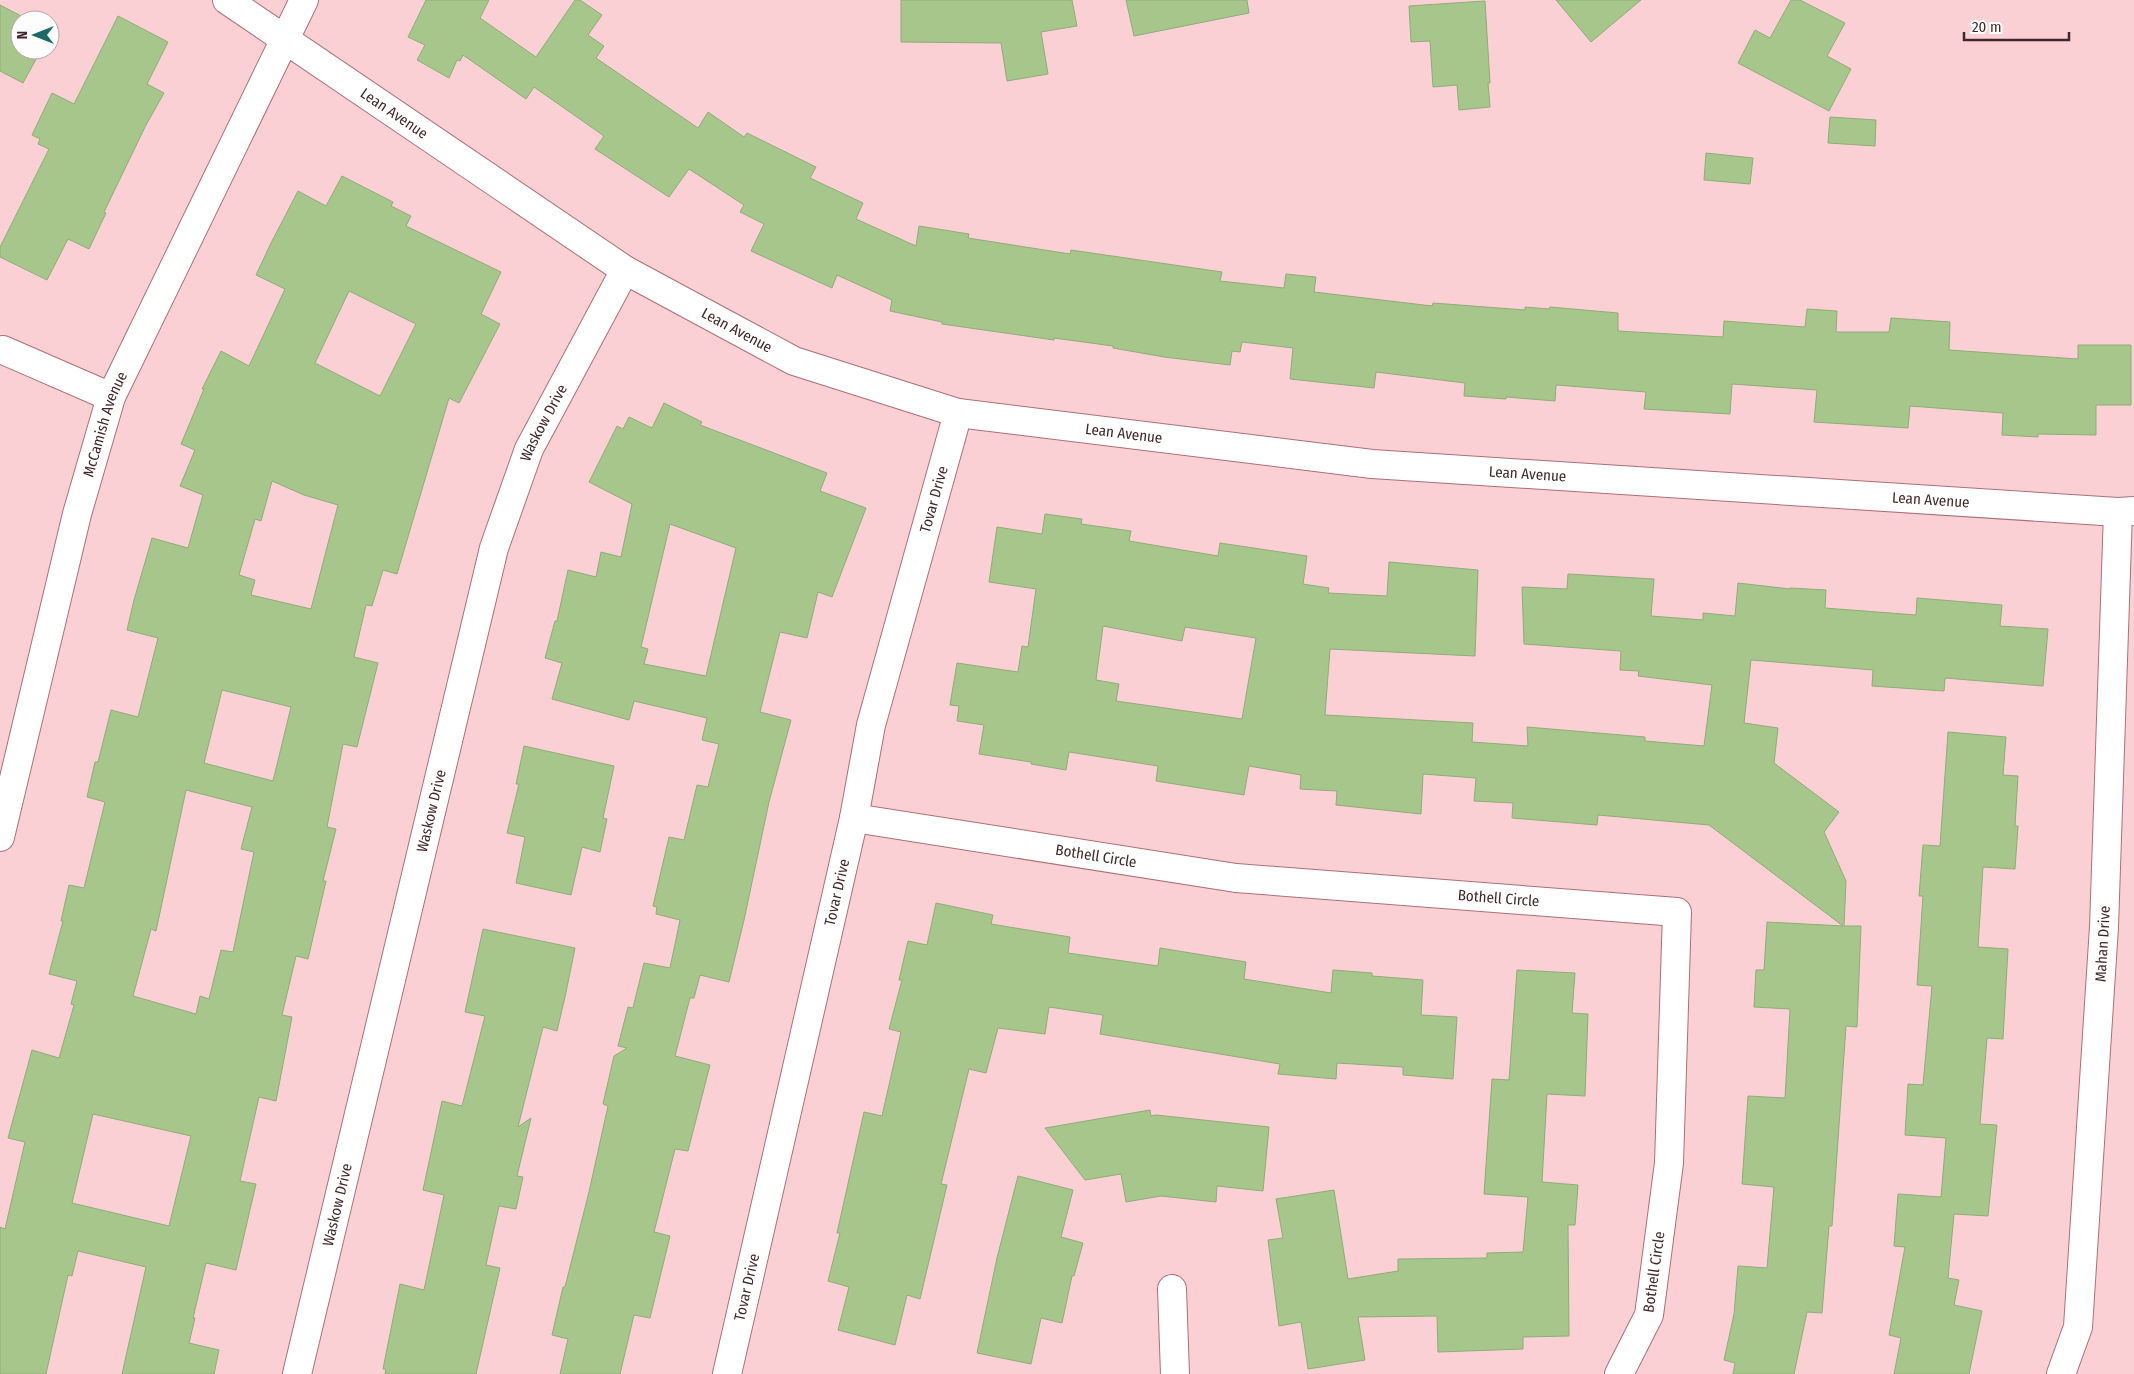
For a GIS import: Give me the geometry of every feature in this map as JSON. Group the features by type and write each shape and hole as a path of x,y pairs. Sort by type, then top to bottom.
{"street":[{"name":"Lean Avenue","path":"227,0 625,270 794,361 958,413 1372,464 2126,511"},
{"name":"McCamish Avenue","path":"0,837 77,514 110,397 304,0"},
{"name":"Waskow Drive","path":"297,1374 494,548 529,449 625,270"},
{"path":"3,350 110,397"},
{"name":"Tovar Drive","path":"727,1374 854,818 871,724 958,413"},
{"name":"Mahan Drive","path":"2062,1374 2078,1327 2104,927 2126,511"},
{"name":"Bothell Circle","path":"854,818 1236,878 1677,912 1669,1164 1650,1315 1619,1374"},
{"path":"1172,1289 1175,1374"}],"building":[{"path":"426,0 489,0 480,18 536,57 575,0 580,0 602,15 588,35 604,46 596,58 698,128 708,112 744,137 747,133 816,167 810,178 863,203 856,219 916,246 919,226 969,234 968,238 1070,254 1071,250 1222,272 1220,281 1284,288 1286,274 1316,277 1314,292 1432,306 1433,303 1525,310 1525,307 1549,309 1550,307 1618,313 1618,331 1723,337 1724,321 1805,327 1807,309 1837,311 1836,332 1889,332 1891,318 1950,322 1949,350 2078,359 2078,345 2131,345 2131,405 2096,405 2096,435 2038,434 2038,437 2002,435 2003,413 1910,406 1908,428 1814,422 1817,390 1732,384 1730,414 1644,409 1646,392 1556,385 1555,401 1464,396 1465,383 1376,372 1374,388 1290,379 1293,348 1242,342 1240,352 1232,351 1230,365 1164,357 1113,348 1113,346 1054,338 1054,340 942,324 942,322 890,311 892,300 837,275 832,288 751,251 764,224 740,212 744,205 689,169 669,197 595,149 604,136 534,87 526,99 463,55 460,61 457,60 449,78 417,60 425,45 408,37"},
{"path":"901,0 1072,0 1077,26 1041,32 1048,74 1007,81 1001,43 901,42"},
{"path":"1126,0 1247,0 1249,13 1134,36"},
{"path":"1556,0 1641,0 1591,42"},
{"path":"1791,0 1800,0 1845,23 1827,56 1851,69 1829,111 1738,63 1755,30 1770,38"},
{"path":"1485,1 1490,107 1459,110 1457,85 1433,87 1430,41 1411,42 1409,6"},
{"path":"0,5 10,10 10,60 36,60 23,83 0,71"},
{"path":"118,16 168,42 147,84 164,93 146,125 104,212 106,213 89,249 68,239 47,280 0,257 0,247 49,149 38,144 40,139 32,135 52,93 74,104"},
{"path":"1830,117 1876,120 1875,146 1828,143"},
{"path":"1706,153 1753,158 1750,184 1704,180"},
{"path":"342,176 393,202 391,206 411,216 406,226 501,272 481,314 500,324 459,403 449,398 397,574 383,570 372,606 366,605 354,657 378,663 357,747 343,744 327,827 336,829 323,881 326,881 308,959 296,956 282,1015 292,1017 276,1101 259,1097 240,1181 256,1184 236,1270 206,1263 193,1318 195,1318 189,1343 219,1350 214,1374 122,1374 146,1267 78,1251 72,1276 68,1275 46,1374 0,1374 0,1227 5,1229 25,1142 8,1138 32,1050 59,1058 74,1005 71,1004 77,981 49,974 63,921 61,921 69,885 84,888 105,802 87,797 95,762 98,762 111,710 138,717 158,638 127,630 134,600 152,538 188,548 203,495 180,486 195,450 181,444 204,389 202,389 221,351 249,366 285,289 256,275 271,243 298,191 326,206","holes":["349,291 416,324 380,396 315,363","272,481 304,495 338,505 311,609 251,595 255,580 239,575 255,519 261,521","222,690 291,707 273,781 204,763","186,790 252,807 241,849 254,852 233,952 221,950 209,999 200,996 196,1014 133,996 151,929 156,931","93,1114 191,1136 169,1226 72,1203"]},
{"path":"664,403 702,422 700,425 827,473 820,491 866,508 832,597 818,592 807,638 780,632 760,712 791,720 769,802 729,982 700,975 694,998 690,998 675,1056 710,1065 688,1151 675,1149 654,1232 670,1236 650,1318 634,1315 620,1374 560,1374 568,1339 552,1335 589,1192 608,1106 603,1104 614,1056 627,1048 618,1046 628,1007 633,1008 644,963 670,968 680,920 656,914 657,907 653,906 669,837 684,840 697,785 708,787 719,744 702,740 707,718 634,701 629,720 552,699 562,663 545,658 555,621 557,621 568,570 596,577 601,552 621,557 632,504 589,482 617,426 623,429 629,417 652,428","holes":["670,524 736,548 706,676 644,664 648,649 641,647"]},
{"path":"1045,514 1082,519 1081,524 1131,531 1129,541 1218,556 1220,543 1307,556 1303,584 1329,588 1328,593 1387,596 1389,562 1478,570 1475,656 1330,649 1325,715 1473,723 1472,742 1528,746 1527,727 1645,737 1645,741 1704,746 1712,685 1638,676 1639,671 1620,670 1621,651 1524,644 1522,587 1567,589 1568,574 1654,579 1651,616 1703,620 1703,613 1735,616 1738,583 1790,589 1826,590 1825,608 1916,615 1917,598 2002,605 2000,626 2048,629 2043,686 1945,678 1944,691 1872,686 1873,670 1751,660 1744,723 1778,728 1774,763 1839,812 1824,832 1846,881 1844,926 1861,926 1857,1027 1846,1026 1832,1226 1829,1226 1822,1313 1807,1312 1794,1374 1733,1374 1735,1363 1724,1360 1734,1314 1738,1266 1767,1268 1774,1187 1742,1184 1748,1096 1785,1098 1790,1009 1754,1007 1756,970 1764,970 1767,922 1843,926 1709,825 1598,815 1597,825 1512,818 1513,803 1474,801 1476,778 1423,774 1421,814 1336,805 1337,791 1300,789 1301,775 1249,766 1244,795 1156,781 1158,766 1069,752 1066,770 1031,764 1031,762 979,754 984,725 957,721 959,706 950,705 957,663 1018,672 1022,646 1028,647 1036,589 989,582 997,527 1042,534","holes":["1103,626 1182,641 1185,627 1256,638 1242,719 1116,701 1119,684 1096,680"]},
{"path":"1948,732 2006,737 2003,775 2018,776 2015,826 2018,826 2015,869 1983,867 1978,947 2008,949 2003,1039 1987,1038 1980,1124 1997,1125 1988,1216 1954,1214 1948,1278 1959,1280 1954,1305 1982,1311 1969,1374 1894,1374 1901,1338 1889,1335 1905,1247 1894,1246 1898,1194 1941,1197 1946,1138 1905,1135 1908,1084 1923,1085 1932,986 1917,985 1923,896 1919,896 1923,845 1940,846"},
{"path":"524,746 614,766 603,818 607,819 600,852 582,847 571,895 516,883 525,837 507,833 519,784 516,784"},
{"path":"936,903 993,915 991,924 1070,937 1068,953 1158,966 1160,948 1246,962 1244,979 1331,993 1333,970 1372,973 1372,976 1423,980 1421,1015 1457,1017 1453,1079 1403,1075 1403,1067 1337,1063 1336,1079 1278,1074 1280,1064 1100,1034 1103,1015 1049,1007 1045,1034 998,1028 986,1073 969,1069 941,1184 947,1185 920,1299 907,1295 895,1345 838,1330 849,1287 828,1281 840,1233 837,1233 864,1112 882,1116 901,1032 889,1029 902,980 899,980 908,941 927,945"},
{"path":"483,929 575,948 565,997 557,1031 543,1027 518,1127 531,1118 517,1176 523,1177 516,1209 499,1206 486,1265 500,1268 476,1374 385,1374 386,1369 383,1369 400,1284 424,1290 444,1195 423,1190 442,1101 462,1106 485,1016 465,1012"},
{"path":"1517,970 1575,973 1572,1013 1588,1014 1585,1096 1547,1094 1542,1182 1578,1185 1575,1225 1568,1225 1569,1336 1523,1337 1523,1349 1438,1352 1437,1316 1358,1317 1365,1360 1308,1369 1301,1322 1279,1326 1268,1240 1283,1238 1276,1199 1334,1190 1348,1279 1398,1271 1398,1259 1487,1258 1487,1253 1523,1252 1528,1197 1484,1194 1492,1079 1509,1080"},
{"path":"1150,1110 1151,1116 1269,1127 1263,1191 1217,1186 1216,1202 1161,1196 1126,1202 1121,1174 1085,1180 1045,1128"},
{"path":"1018,1176 1073,1190 1061,1237 1083,1243 1074,1276 1072,1276 1062,1323 1041,1318 1031,1364 977,1353 997,1258"}]}
